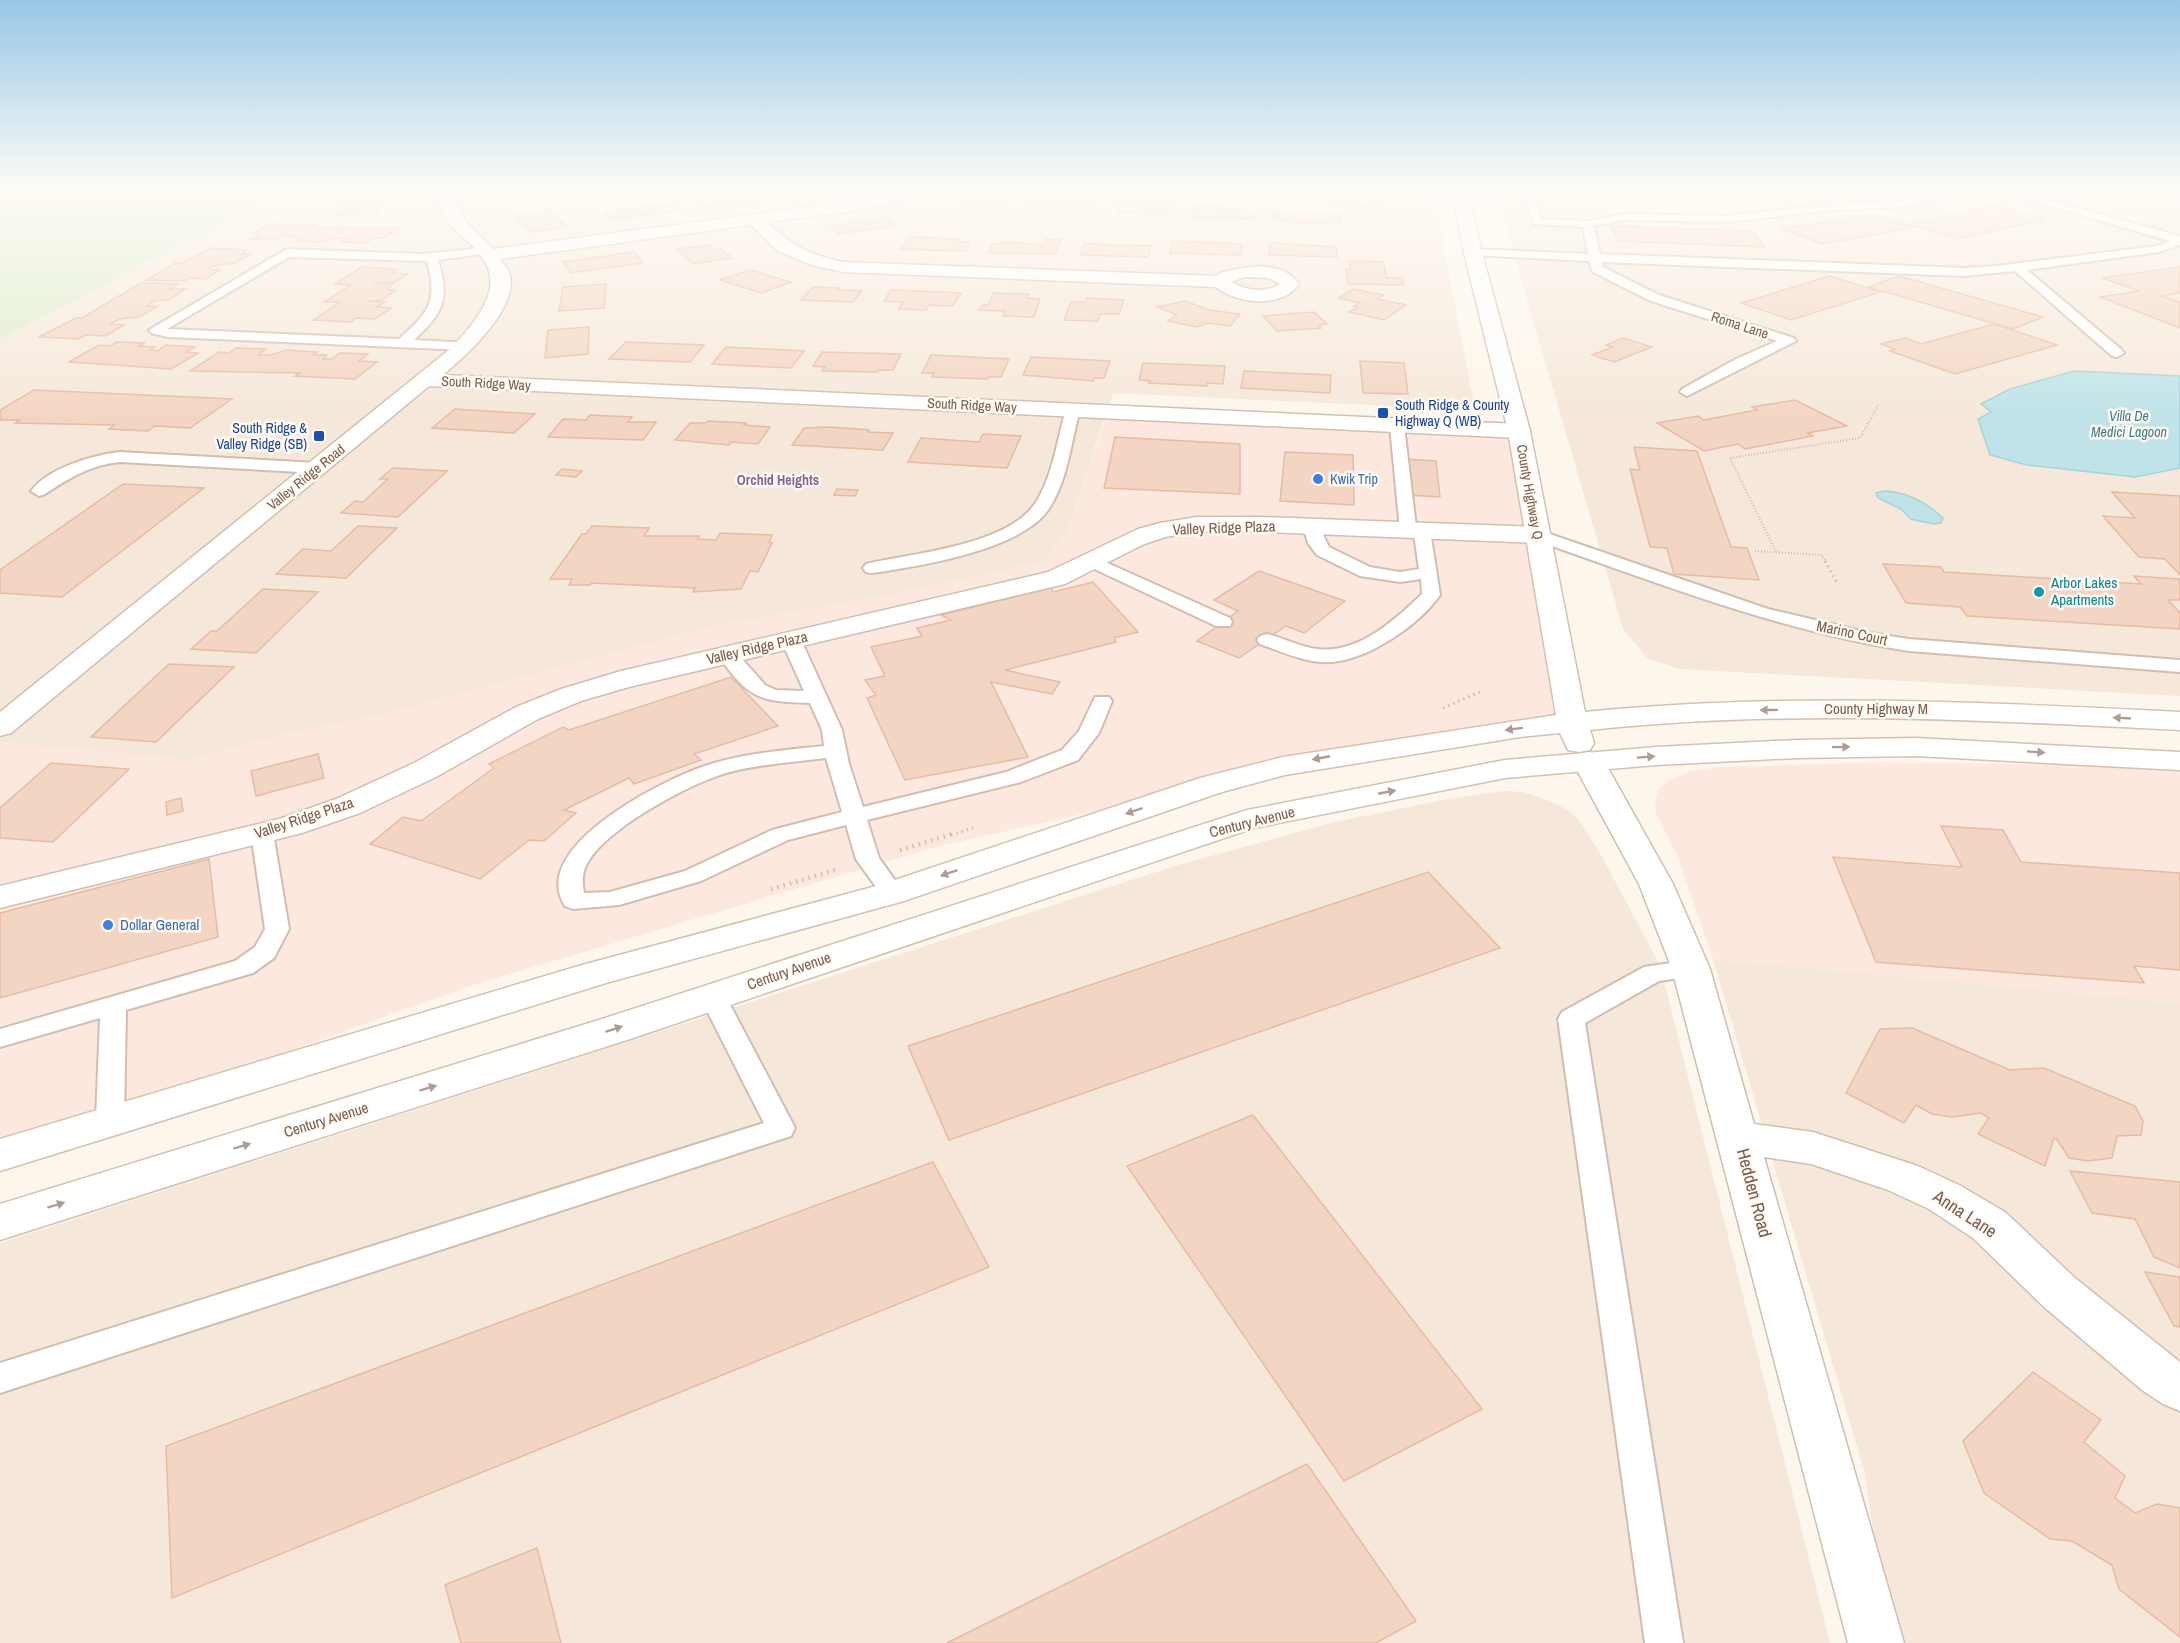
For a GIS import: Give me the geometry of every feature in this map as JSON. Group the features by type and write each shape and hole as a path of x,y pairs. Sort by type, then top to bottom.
{"street":[{"name":"Valley Ridge Road","path":"5,719 318,468 465,345 496,308 501,275 495,266"},
{"path":"837,266 1222,282"},
{"name":"County Highway Q","path":"1476,266 1519,431 1572,722 1587,760"},
{"name":"South Ridge Way","path":"424,380 1519,431"},
{"name":"Valley Ridge Plaza","path":"0,897 262,833 348,806 425,770 527,713 571,695 621,680 1056,578 1094,562 1124,544 1161,530 1220,525 1311,526 1538,535"},
{"name":"County Highway M","path":"1572,722 1726,710 1866,708 2180,721"},
{"path":"0,1155 595,974 892,893 1212,785 1283,766 1477,734 1572,722"},
{"path":"1587,760 1765,750 1916,747 2180,761"},
{"name":"Hedden Road","path":"1587,760 1656,884 1691,969 1876,1643"},
{"name":"Century Avenue","path":"0,1222 713,997 1247,820 1505,769 1587,760"},
{"name":"Anna Lane","path":"1739,1138 1813,1148 1902,1178 1944,1197 1989,1225 2059,1292 2159,1375 2180,1389"}],"lane":[{"path":"265,266 156,330 168,333 465,345"},
{"path":"404,343 435,310 441,287 434,266"},
{"name":"Roma Lane","path":"1597,266 1597,269 1655,298 1789,341 1741,362 1687,392"},
{"path":"1798,266 1964,272 2027,266"},
{"path":"2017,267 2117,353"},
{"path":"872,568 899,565 955,552 998,537 1026,521 1041,508 1049,492 1073,410"},
{"path":"1266,639 1316,656 1344,656 1363,649 1431,595 1429,573 1415,531 1397,426"},
{"path":"39,490 77,466 90,461 120,457 318,468"},
{"path":"1311,526 1317,543 1323,550 1366,572 1400,577 1429,573"},
{"name":"Marino Court","path":"1538,535 1762,613 1870,639 1909,645 2180,666"},
{"path":"1094,562 1223,622"},
{"path":"791,640 832,730 868,860 892,893"},
{"path":"728,655 758,689 773,696 817,697"},
{"path":"836,751 763,759 700,775 639,808 596,837 578,858 569,882 573,901 611,900 693,876 780,836 1013,777 1049,765 1070,755 1089,733 1102,701"},
{"path":"0,1038 244,967 265,952 278,929 262,833"},
{"path":"1664,1643 1571,1019 1653,973 1691,969"},
{"path":"0,1378 781,1128 713,997"},
{"path":"110,1120 113,1005"}],"path":[{"path":"1776,552 1730,458 1860,438 1879,404"},
{"path":"1755,551 1821,555 1837,584"},
{"path":"1452,705 1482,690"}],"shaded area":[{"name":"Orchid Heights","path":"140,266 1448,266 1475,410 1113,393 1066,534 1044,562 885,596 719,625 387,713 298,731 187,760 0,742 0,339"},
{"name":"Arbor Lakes Apartments","path":"1517,266 2180,266 2180,696 1680,669 1647,658 1623,629"},
{"path":"1108,412 1519,431 1572,722 1211,785 936,847 473,985 0,1155 0,742 187,760 298,731 387,713 719,625 885,596 1044,562 1066,533"},
{"path":"1885,762 2180,767 2180,1003 1713,959 1677,855 1656,813 1655,800 1659,788 1671,779 1691,771 1719,767"},
{"path":"1503,791 1523,792 1547,800 1566,809 1578,819 1601,855 1660,965 1830,1643 0,1643 0,1243 1178,865 1335,822 1448,799"},
{"path":"1713,959 2180,1003 2180,1643 1890,1643 1864,1470"}],"green space":[{"path":"0,266 140,266 0,339"}],"water":[{"name":"Villa De Medici Lagoon","path":"2074,371 2180,376 2180,468 2135,477 2027,465 1990,455 1978,419 1991,412 1981,404 2010,389"},
{"path":"1884,491 1901,493 1923,503 1943,518 1941,523 1933,524 1911,519 1901,509 1878,498 1876,493"}],"building":[{"path":"171,266 215,266 207,269 220,270 205,279 146,280"},
{"path":"566,266 624,266 571,273"},
{"path":"1350,266 1384,266 1387,278 1402,278 1404,285 1348,284 1346,269 1351,269"},
{"path":"362,267 397,269 391,273 407,274 394,283 373,283 392,284 387,290 396,290 382,300 367,301 385,302 376,307 391,308 375,319 356,318 351,322 313,320 340,302 324,302 351,285 335,284"},
{"path":"2180,267 2180,293 2161,296 2180,302 2180,328 2100,297 2139,291 2102,278"},
{"path":"750,270 791,282 761,293 720,280"},
{"path":"1830,276 1880,292 1791,320 1741,303"},
{"path":"1899,276 2043,317 2013,329 1868,287"},
{"path":"141,283 178,284 170,289 186,289 168,300 151,301 154,301 147,306 157,307 139,317 120,319 109,324 124,325 105,336 86,335 78,339 39,337 76,318 82,318"},
{"path":"606,284 604,308 559,311 563,287"},
{"path":"813,287 862,291 853,302 801,300"},
{"path":"1353,289 1383,295 1377,299 1406,305 1384,320 1349,312 1358,307 1354,306 1360,303 1339,298"},
{"path":"891,290 961,293 953,306 929,305 926,310 899,309 903,302 884,301"},
{"path":"993,293 1028,294 1027,298 1040,299 1034,317 1003,316 1005,311 979,310 982,305 988,305"},
{"path":"1087,298 1124,300 1119,314 1100,314 1098,321 1064,320 1071,302 1085,302"},
{"path":"1185,301 1209,310 1240,314 1230,326 1208,323 1197,327 1168,321 1177,315 1157,307"},
{"path":"1314,312 1327,324 1319,325 1321,328 1277,331 1263,316"},
{"path":"1994,324 2057,345 1955,374 1890,351 1895,349 1881,344 1905,338 1921,344"},
{"path":"589,327 588,354 545,358 548,330"},
{"path":"1623,338 1652,347 1614,362 1592,355 1613,347 1606,345"},
{"path":"117,342 144,343 139,346 155,347 150,350 157,351 166,345 195,347 186,352 198,353 171,369 69,362 99,345 110,346"},
{"path":"626,342 704,345 690,362 609,359"},
{"path":"726,347 804,351 791,368 712,364"},
{"path":"236,348 266,349 258,355 270,355 287,350 317,352 313,355 327,355 323,359 331,359 340,353 368,354 359,361 377,362 355,379 295,376 300,373 190,371 219,352 229,353"},
{"path":"822,352 901,354 893,370 822,371 825,367 813,366"},
{"path":"931,355 1009,359 1001,377 989,377 988,379 932,377 934,373 922,373"},
{"path":"1031,357 1110,361 1104,378 1094,378 1093,381 1023,375"},
{"path":"1360,361 1404,363 1408,394 1363,393"},
{"path":"1143,363 1225,366 1223,384 1207,383 1207,386 1149,383 1150,381 1139,380"},
{"path":"1244,371 1331,375 1330,393 1241,388"},
{"path":"34,390 232,399 190,428 155,426 148,431 109,429 114,425 15,423 20,420 0,420 0,410"},
{"path":"1795,400 1847,426 1808,433 1813,436 1745,449 1738,444 1704,451 1657,423 1698,416 1704,420 1757,410 1752,407"},
{"path":"455,409 535,414 514,433 432,428"},
{"path":"590,415 632,417 628,422 656,422 643,440 548,437 563,419 586,420"},
{"path":"708,421 770,427 758,444 731,442 729,445 675,440 690,423"},
{"path":"830,427 893,433 883,450 792,445 804,428"},
{"path":"983,434 1021,436 1007,468 908,462 921,438 979,442"},
{"path":"1115,437 1240,444 1240,494 1104,488"},
{"path":"1634,447 1697,451 1731,547 1747,548 1759,580 1674,574 1667,548 1650,547 1630,469 1640,470"},
{"name":"Kwik Trip","path":"1285,452 1353,455 1354,505 1280,501"},
{"name":"Kwik Trip","path":"1405,459 1436,461 1440,497 1407,495"},
{"path":"393,468 447,471 398,517 341,513 355,501 363,502 388,479 380,479"},
{"path":"562,469 582,471 576,477 556,475"},
{"path":"741,479 756,479 752,486 737,486"},
{"path":"123,484 204,488 62,597 0,593 0,570"},
{"path":"837,489 858,490 855,496 834,495"},
{"name":"Arbor Lakes Apartments","path":"2112,492 2180,496 2180,575 2165,559 2139,557 2103,516 2135,518"},
{"path":"358,526 397,528 346,578 276,574 303,549 331,551"},
{"path":"592,526 649,528 644,536 699,536 698,539 716,540 720,533 772,535 769,542 772,543 758,572 750,571 741,589 693,592 695,588 592,583 590,585 569,585 572,579 550,579 582,534 586,534"},
{"name":"Arbor Lakes Apartments","path":"1883,564 1941,567 1944,572 2141,584 2134,576 2180,579 2180,600 2168,600 2180,613 2180,629 1967,616 1960,607 1906,603"},
{"path":"1259,571 1345,601 1304,633 1286,626 1239,658 1197,641 1238,611 1214,600"},
{"path":"1093,582 1138,632 1114,638 1116,642 1005,670 1060,682 1052,694 991,682 1028,757 905,780 867,698 876,695 865,680 885,676 871,647 922,636 917,628 951,620 941,615 1051,588 1053,592"},
{"path":"263,589 318,592 256,653 191,649 211,631 217,631"},
{"path":"169,664 234,667 156,742 91,737"},
{"path":"731,677 778,726 694,754 701,760 634,784 629,778 564,810 576,813 544,841 529,840 480,879 370,844 403,817 421,821 494,768 489,764 563,727 569,730"},
{"path":"318,754 324,778 256,796 251,771"},
{"path":"51,763 129,769 53,842 0,838 0,808"},
{"path":"181,798 183,811 167,815 166,802"},
{"path":"1941,826 2003,830 2021,862 2180,873 2180,970 2134,966 2144,983 1876,962 1833,857 1962,867"},
{"name":"Dollar General","path":"209,859 218,937 0,998 0,913"},
{"path":"1428,872 1500,948 949,1140 908,1046"},
{"path":"1912,1028 2010,1070 2044,1068 2135,1106 2143,1121 2141,1135 2117,1136 2112,1158 2088,1161 2069,1158 2054,1138 2045,1166 1978,1134 1989,1118 1981,1113 1952,1117 1932,1114 1916,1105 1904,1123 1846,1093 1880,1029"},
{"path":"1253,1115 1482,1409 1344,1481 1127,1166"},
{"path":"933,1162 989,1267 172,1598 166,1446"},
{"path":"2070,1171 2180,1182 2180,1268 2154,1257 2135,1219 2092,1213"},
{"path":"2145,1272 2180,1277 2180,1327 2174,1326"},
{"path":"2033,1372 2101,1420 2084,1442 2125,1476 2115,1498 2135,1513 2157,1504 2180,1508 2180,1637 2119,1589 2112,1565 2072,1541 2050,1539 1984,1493 1963,1441"},
{"path":"1307,1464 1416,1621 1376,1643 947,1643"},
{"path":"537,1548 561,1643 461,1643 445,1585"}],"place":[{"name":"South Ridge & County Highway Q (WB)","path":"1383,413"},
{"name":"South Ridge & Valley Ridge (SB)","path":"319,436"},
{"name":"Kwik Trip","path":"1318,479"},
{"name":"Arbor Lakes Apartments","path":"2039,592"},
{"name":"Dollar General","path":"108,925"}],"district":[{"name":"Orchid Heights","path":"778,480"}]}
